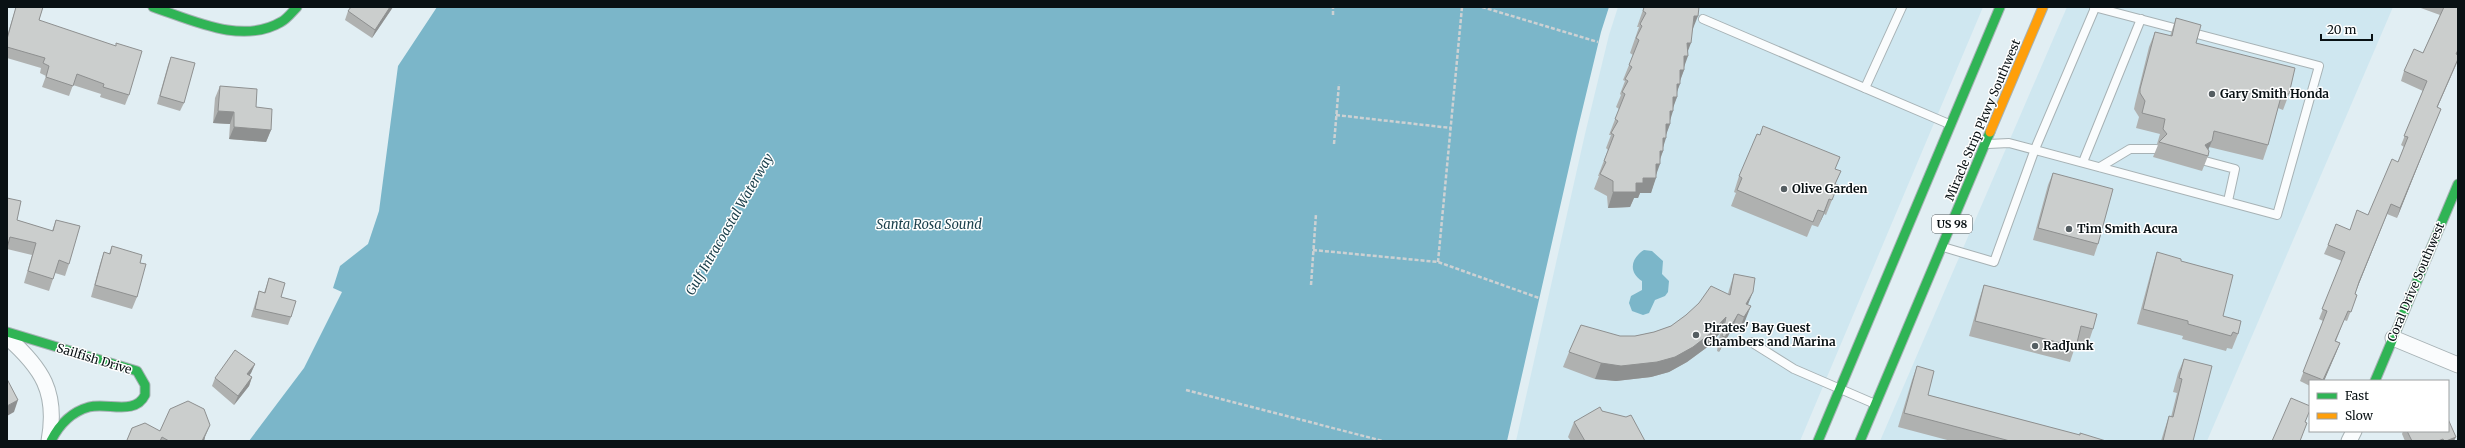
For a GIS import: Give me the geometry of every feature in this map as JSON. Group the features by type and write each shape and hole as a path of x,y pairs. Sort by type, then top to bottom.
{"main road":[{"path":"153,7 240,32 256,32 278,26 297,7"},
{"path":"1818,441 1949,124 2000,7"},
{"name":"Miracle Strip Pkwy Southwest","path":"1860,441 2043,7"},
{"name":"Coral Drive Southwest","path":"2375,380 2458,184"},
{"name":"Sailfish Drive","path":"7,332 137,372 146,383 146,392 142,400 136,405 127,408 98,405 79,410 72,414 50,441"}],"street":[{"name":"Sailfish Drive","path":"7,337 27,355 45,380 51,403 50,441"},
{"path":"2393,338 2458,365"},
{"path":"2349,441 2354,432"}],"lane":[{"path":"1865,88 1902,7"},
{"path":"1942,247 1994,262 2036,149 2095,7 2319,66 2278,215 2036,149 2008,142 1985,144"},
{"path":"1703,19 1949,124"},
{"path":"2083,162 2141,19"},
{"path":"2100,167 2130,149 2156,149"},
{"path":"2205,161 2235,169 2228,201"},
{"path":"1751,342 1794,369 1876,404"}],"path":[{"path":"1333,7 1333,15"},
{"path":"1438,262 1462,7"},
{"path":"1482,7 1598,42"},
{"path":"1334,144 1339,84"},
{"path":"1336,116 1451,128"},
{"path":"1311,285 1316,214"},
{"path":"1313,250 1438,262 1539,298"},
{"path":"1186,390 1384,441"}],"shaded area":[{"path":"1618,7 1983,7 1800,441 1516,441 1585,134 1609,35"},
{"path":"2067,7 2393,7 2207,441 1880,441"}],"water":[{"name":"Santa Rosa Sound","path":"437,7 1609,7 1601,32 1577,132 1507,441 249,441 304,368 342,292 333,288 340,266 368,244 379,211 398,66"},
{"path":"1644,250 1652,251 1663,261 1662,274 1669,281 1668,292 1665,296 1655,300 1649,313 1643,315 1632,311 1629,303 1631,296 1642,290 1642,281 1635,273 1633,265 1636,257"}],"building":[{"path":"16,7 43,7 39,20 116,46 116,43 142,51 129,95 103,87 104,84 77,74 73,86 46,77 49,66 43,63 45,58 7,47 7,39"},
{"path":"351,7 390,7 375,30 348,11"},
{"path":"1644,7 1699,7 1698,16 1694,16 1691,43 1687,43 1688,56 1684,56 1684,70 1680,70 1680,84 1677,84 1677,97 1673,97 1673,111 1670,111 1670,124 1666,124 1666,138 1663,138 1663,151 1660,151 1660,164 1656,164 1656,178 1643,178 1643,183 1636,183 1636,192 1613,192 1613,181 1600,174 1606,162 1604,161 1614,135 1611,133 1618,121 1615,119 1625,94 1622,92 1628,81 1625,79 1632,67 1629,65 1639,40 1636,38 1642,26 1640,24 1646,13 1643,11"},
{"path":"2444,7 2458,7 2458,50 2456,54 2458,55 2458,59 2437,107 2441,109 2400,208 2391,204 2359,282 2355,294 2357,295 2351,312 2348,311 2335,341 2340,343 2323,380 2303,372 2327,311 2322,309 2345,252 2328,245 2336,224 2350,230 2357,210 2368,215 2392,159 2398,162 2408,137 2404,136 2427,81 2404,71 2414,49 2423,53"},
{"name":"Gary Smith Honda","path":"2176,18 2201,25 2196,43 2295,68 2289,94 2282,93 2268,145 2214,131 2212,141 2205,145 2209,151 2208,156 2159,142 2167,134 2163,129 2165,119 2142,113 2145,101 2140,93 2140,89 2155,32 2172,36"},
{"path":"171,57 195,63 184,103 160,96"},
{"path":"220,86 257,89 256,107 272,109 271,130 234,127 234,112 218,111"},
{"name":"Olive Garden","path":"1763,126 1840,157 1835,169 1841,171 1835,184 1838,185 1832,200 1829,199 1824,212 1818,210 1813,222 1737,190 1742,178 1739,176 1757,134 1760,135"},
{"name":"Tim Smith Acura","path":"2053,173 2113,189 2098,244 2038,228"},
{"path":"7,198 21,201 17,220 53,231 56,220 80,226 69,264 59,260 53,279 28,271 36,243 10,237 7,248"},
{"path":"112,246 142,255 140,263 146,264 137,297 95,285 104,252 110,254"},
{"path":"2157,252 2181,259 2181,261 2233,275 2223,316 2241,321 2238,334 2233,332 2231,336 2188,324 2188,321 2143,309"},
{"path":"1734,274 1755,278 1753,292 1746,304 1751,306 1744,317 1738,314 1725,337 1722,336 1726,317 1711,333 1693,347 1675,357 1657,362 1621,366 1601,363 1569,352 1581,325 1620,336 1635,336 1654,332 1671,326 1699,303 1711,286 1730,295"},
{"path":"269,278 285,283 281,297 296,301 291,317 255,309 259,291 265,293"},
{"path":"1984,285 2097,314 2093,329 2081,326 2076,347 1975,321"},
{"path":"235,350 255,364 247,374 252,377 238,396 215,378"},
{"path":"2184,359 2212,366 2193,441 2163,441 2169,416 2173,417 2182,379 2179,378"},
{"path":"1917,366 1934,371 1928,395 2080,435 2080,433 2106,441 2010,441 1904,413"},
{"path":"7,379 18,400 7,406"},
{"path":"2291,398 2309,406 2309,412 2305,422 2307,423 2300,441 2272,441"},
{"path":"188,401 204,409 210,425 202,441 169,441 162,437 160,441 127,440 132,428 145,423 160,431 170,409"},
{"path":"1600,407 1602,411 1626,417 1631,415 1645,441 1585,441 1574,422"},
{"path":"2449,421 2456,437 2446,441 2443,439 2438,441 2412,441 2408,432 2449,432"}],"traffic: fast":[{"path":"153,7 200,24 234,31 250,31 266,28 281,22 297,7"},
{"path":"1818,441 2000,7"},
{"path":"1860,441 1990,132"},
{"path":"2375,380 2458,184"},
{"path":"7,332 137,371 145,385 145,395 135,405 128,407 96,406 83,409 66,420 51,441"}],"traffic: slow":[{"path":"1990,132 2043,7"}],"place":[{"name":"Gary Smith Honda","path":"2212,94"},
{"name":"Olive Garden","path":"1784,189"},
{"name":"Tim Smith Acura","path":"2069,229"},
{"name":"Pirates' Bay Guest Chambers and Marina","path":"1696,335"},
{"name":"RadJunk","path":"2035,346"}],"water label":[{"name":"Gulf Intracoastal Waterway","path":"729,224"}]}
